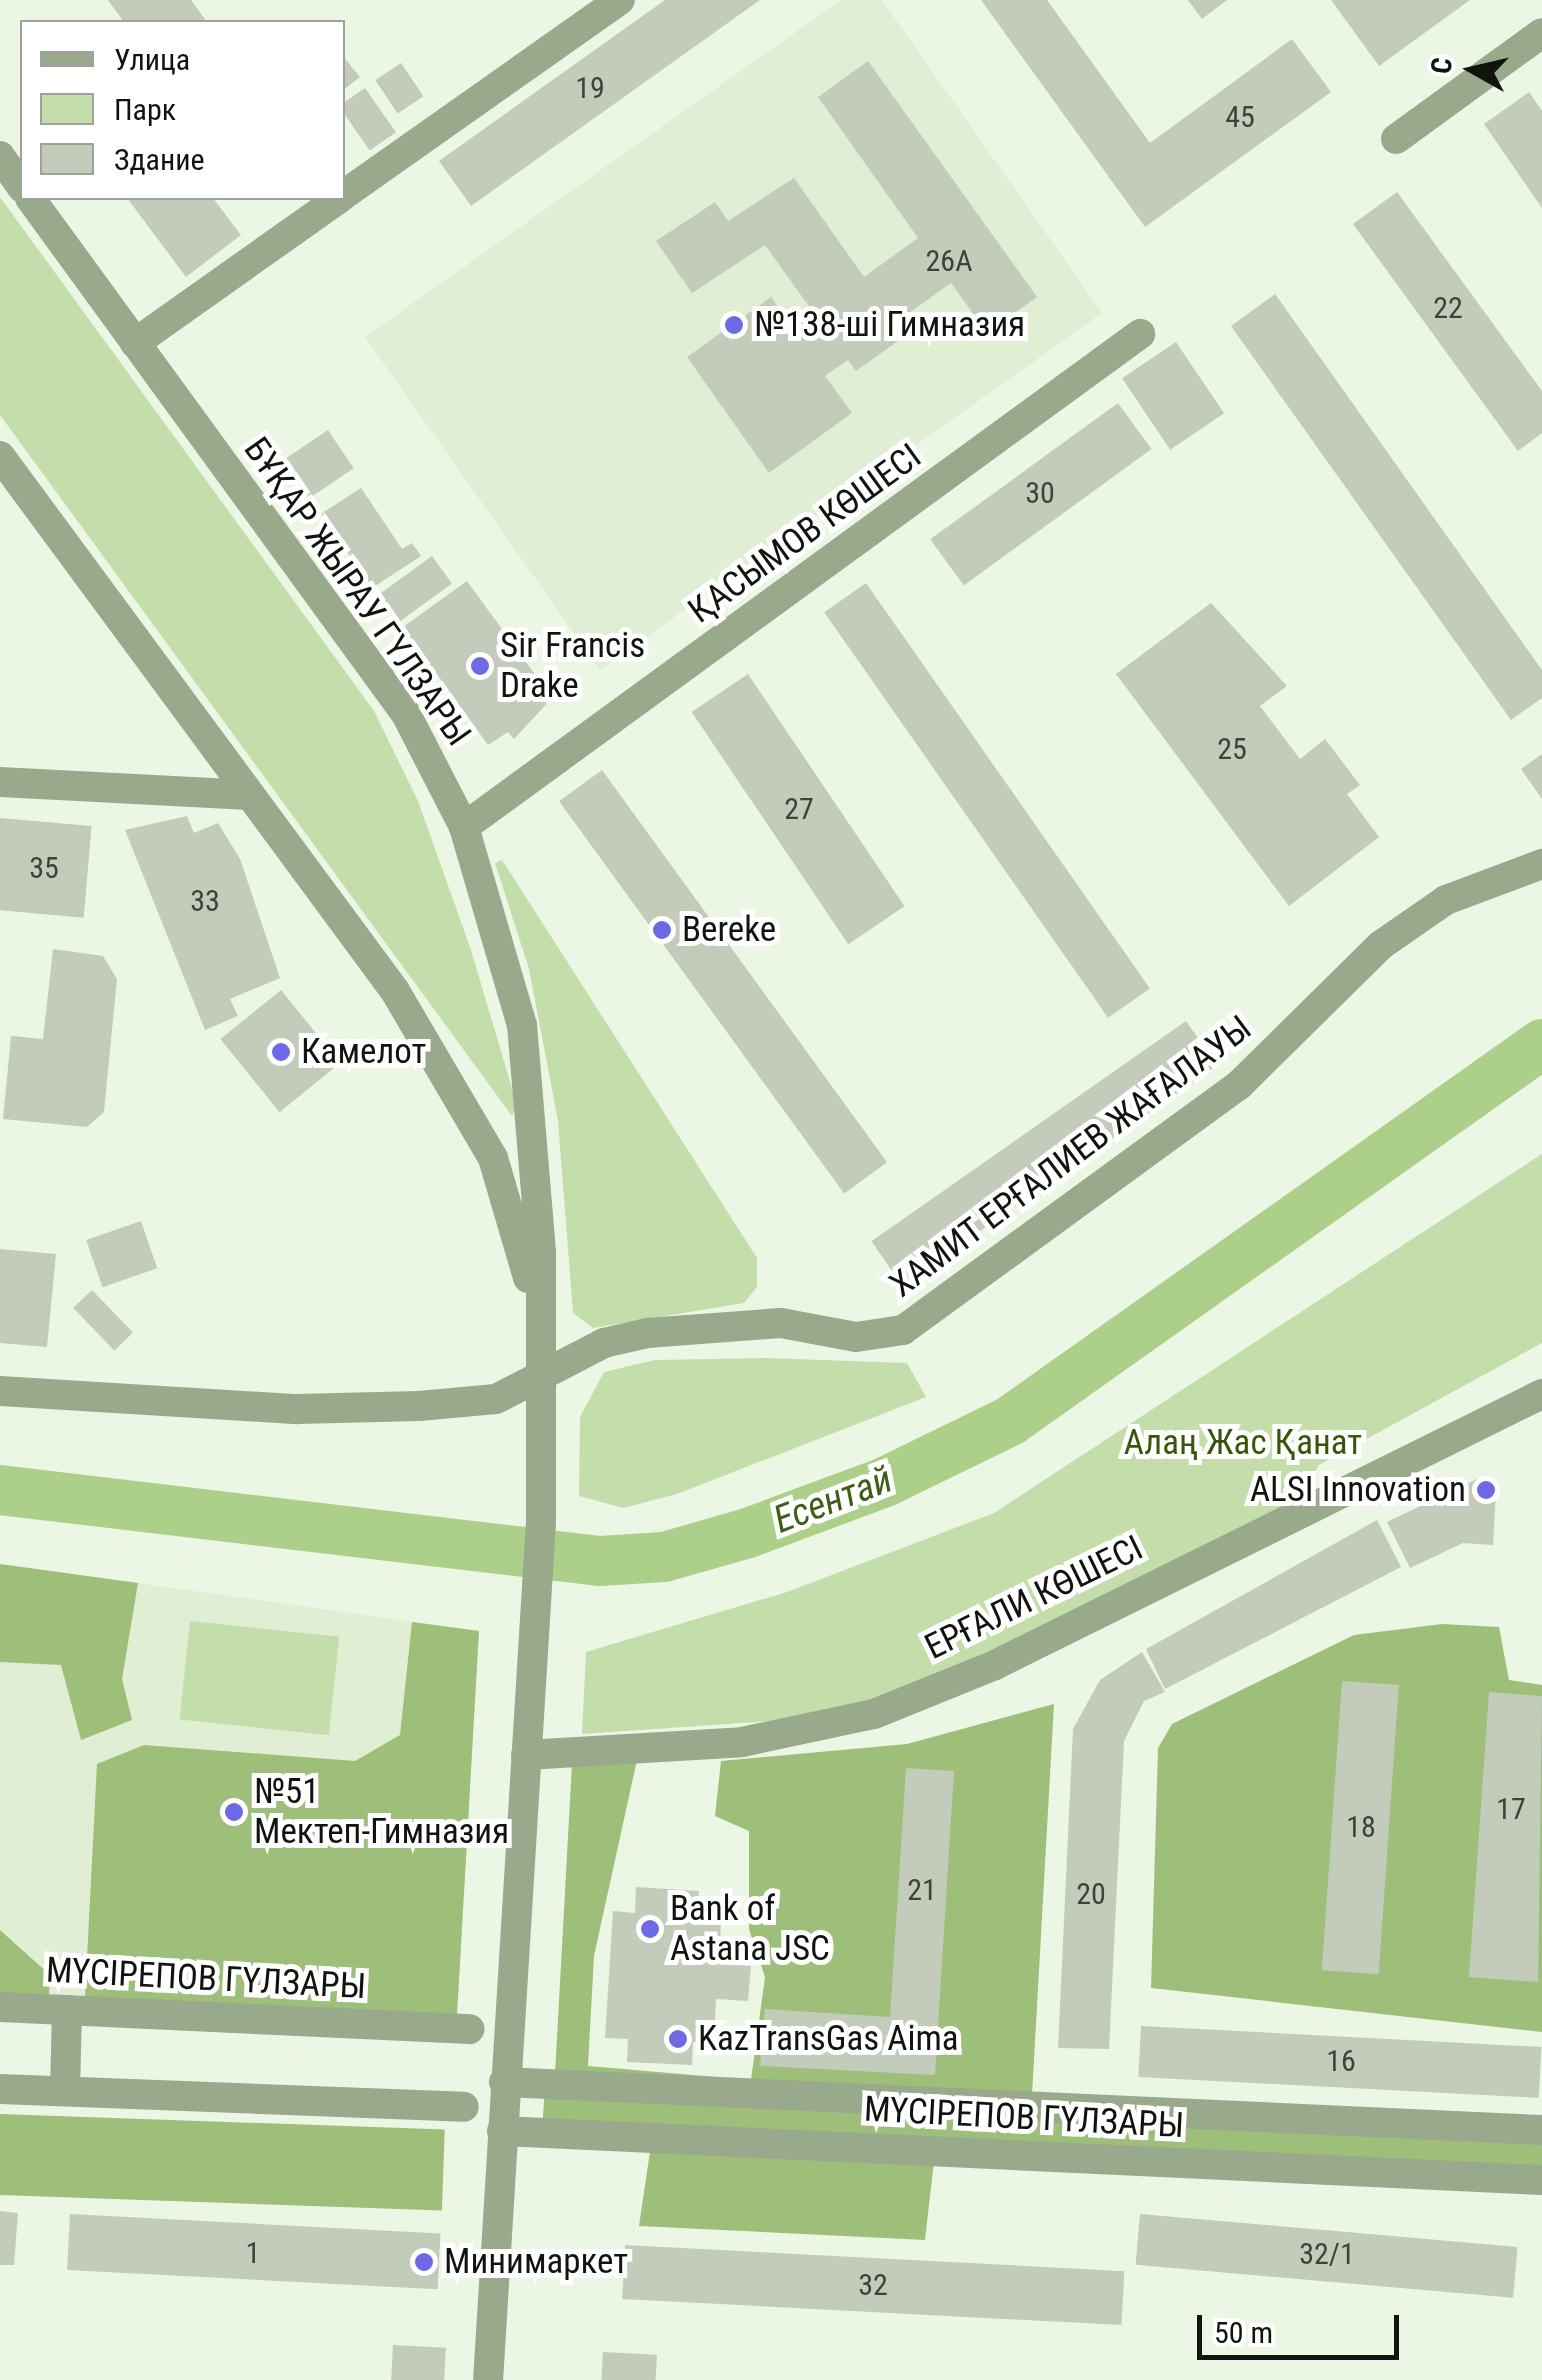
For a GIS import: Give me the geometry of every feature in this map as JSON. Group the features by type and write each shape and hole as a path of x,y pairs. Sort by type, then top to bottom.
{"street":[{"path":"345,194 620,0"},
{"path":"1396,139 1542,33"},
{"path":"0,156 20,185"},
{"name":"БҰҚАР ЖЫРАУ ГҮЛЗАРЫ","path":"31,200 406,714 464,827 522,1025 536,1152 544,1374 535,1612 488,2380"},
{"path":"134,344 337,200"},
{"name":"ҚАСЫМОВ КӨШЕСІ","path":"464,827 1140,334"},
{"name":"БҰҚАР ЖЫРАУ ГҮЛЗАРЫ","path":"0,456 246,795 396,990 493,1158 525,1261 544,1374"},
{"path":"0,782 246,795"},
{"name":"ХАМИТ ЕРҒАЛИЕВ ЖАҒАЛАУЫ","path":"0,1390 298,1409 419,1406 496,1399 604,1343 647,1333 781,1323 856,1337 902,1330 1239,1085 1382,945 1446,900 1542,864"},
{"path":"493,1158 536,1152"},
{"name":"ЕРҒАЛИ КӨШЕСІ","path":"526,1755 742,1742 874,1714 995,1665 1542,1394"},
{"name":"МҮСІРЕПОВ ГҮЛЗАРЫ","path":"0,2007 469,2029"},
{"path":"64,2092 67,2010"},
{"name":"МҮСІРЕПОВ ГҮЛЗАРЫ","path":"504,2082 1542,2130"},
{"path":"0,2089 464,2108"},
{"path":"858,2148 862,2098"},
{"path":"1117,2160 1120,2111"},
{"name":"МҮСІРЕПОВ ГҮЛЗАРЫ","path":"502,2131 1542,2180"}],"shaded area":[{"name":"№138-ші Гимназия","path":"841,0 882,0 1102,313 600,670 365,337"},
{"name":"№51 Мектеп-Гимназия","path":"0,1564 479,1631 457,2015 0,1993"}],"green space":[{"path":"0,197 374,711 418,801 471,950 517,1105 512,1116 0,415"},
{"path":"502,860 757,1258 757,1287 744,1303 593,1328 573,1313 558,1121 529,969 495,863"},
{"name":"Алаң Жас Қанат","path":"1542,1154 1542,1343 1319,1465 1299,1500 874,1714 582,1734 586,1652 787,1592 994,1513"},
{"path":"767,1358 907,1363 926,1397 677,1494 623,1508 579,1496 580,1417 604,1372 655,1360"},
{"path":"0,1564 138,1583 122,1679 132,1720 81,1740 61,1665 0,1662"},
{"path":"190,1621 339,1637 329,1735 180,1719"},
{"path":"412,1622 479,1631 457,2015 85,1997 97,1764 144,1745 355,1761 400,1735"},
{"path":"1442,1624 1499,1627 1509,1680 1542,1685 1542,2032 1151,1988 1158,1748 1172,1724 1354,1635"},
{"path":"1054,1704 1032,2095 555,2074 572,1764 637,1760 594,1956 588,2066 751,2080 765,1977 749,1929 749,1831 715,1816 721,1761 907,1744"},
{"path":"0,1930 50,1975 49,1996 0,1993"},
{"path":"545,2083 1542,2131 1542,2180 935,2152 925,2240 639,2226 652,2138 542,2133"},
{"path":"0,2114 445,2130 442,2210 0,2195"}],"building":[{"path":"108,0 191,0 206,20 123,20"},
{"path":"665,0 760,0 471,206 439,161"},
{"path":"981,0 1047,0 1150,143 1292,39 1331,92 1145,227"},
{"path":"1188,0 1227,0 1202,19"},
{"path":"1331,0 1470,0 1379,66"},
{"path":"345,59 360,77 345,89"},
{"path":"868,61 1037,297 987,333 951,283 895,323 905,336 856,371 848,360 825,376 852,413 769,473 687,357 771,297 792,327 813,312 765,245 692,293 656,241 715,202 728,221 794,178 864,277 918,238 818,97"},
{"path":"401,63 423,96 398,113 375,80"},
{"path":"365,88 396,132 370,151 345,115 345,102"},
{"path":"1529,92 1542,111 1542,208 1484,124"},
{"path":"1397,192 1542,391 1542,433 1518,451 1353,224"},
{"path":"128,200 215,200 241,235 186,277"},
{"path":"1275,294 1542,670 1542,698 1511,720 1231,326"},
{"path":"1176,342 1224,413 1170,450 1122,378"},
{"path":"1118,403 1152,449 964,585 930,539"},
{"path":"328,430 354,468 308,499 282,461"},
{"path":"361,488 402,549 412,543 421,556 372,588 321,514"},
{"path":"432,556 452,584 399,622 379,594"},
{"path":"467,581 552,698 514,739 508,732 488,745 403,627"},
{"path":"866,583 1150,988 1108,1018 824,612"},
{"path":"1211,603 1287,686 1260,706 1300,759 1325,739 1360,785 1347,794 1379,837 1289,906 1116,674"},
{"path":"748,674 905,906 848,944 692,712"},
{"path":"1542,754 1542,799 1521,769"},
{"path":"602,770 887,1162 844,1194 559,801"},
{"path":"187,816 194,833 218,823 240,859 280,978 230,999 238,1016 205,1030 125,830"},
{"path":"0,818 92,826 84,918 0,910"},
{"path":"53,949 103,956 117,979 104,1112 87,1127 3,1119 11,1036 43,1039"},
{"name":"Камелот","path":"281,990 340,1063 280,1112 220,1039"},
{"path":"1186,1021 1217,1065 902,1285 871,1241"},
{"path":"141,1221 157,1268 102,1287 86,1240"},
{"path":"0,1249 56,1254 47,1347 0,1343"},
{"path":"92,1290 133,1332 114,1351 73,1308"},
{"path":"1481,1477 1496,1491 1493,1545 1463,1543 1410,1568 1387,1522"},
{"path":"1377,1520 1401,1567 1165,1689 1146,1649"},
{"path":"1142,1652 1165,1692 1144,1701 1124,1741 1109,2049 1058,2048 1073,1729 1100,1680"},
{"path":"1342,1681 1399,1685 1379,1974 1322,1970"},
{"path":"1489,1692 1542,1696 1538,1982 1469,1977"},
{"path":"906,1768 954,1771 935,2075 760,2066 765,2009 890,2017"},
{"path":"636,1887 699,1891 697,1920 721,1921 719,1964 751,1966 748,2001 716,1999 714,2043 693,2042 692,2065 627,2062 628,2039 605,2038 613,1911 635,1913"},
{"path":"1141,2026 1541,2047 1539,2098 1138,2077"},
{"path":"0,2211 18,2213 14,2265 0,2265"},
{"path":"70,2214 440,2233 438,2289 67,2270"},
{"path":"1140,2214 1518,2247 1513,2298 1136,2265"},
{"path":"625,2245 1124,2271 1121,2325 622,2299"},
{"path":"393,2345 446,2348 444,2380 391,2380"},
{"path":"603,2352 657,2355 656,2380 602,2380"}],"waterway":[{"name":"Есентай","path":"0,1490 600,1561 664,1557 748,1533 885,1482 1010,1421 1542,1044"}],"place":[{"name":"№138-ші Гимназия","path":"734,325"},
{"name":"Sir Francis Drake","path":"480,666"},
{"name":"Bereke","path":"662,930"},
{"name":"Камелот","path":"281,1052"},
{"name":"ALSI Innovation","path":"1486,1490"},
{"name":"№51 Мектеп-Гимназия","path":"234,1812"},
{"name":"Bank of Astana JSC","path":"650,1929"},
{"name":"KazTransGas Aima","path":"678,2039"},
{"name":"Минимаркет","path":"424,2262"}]}
